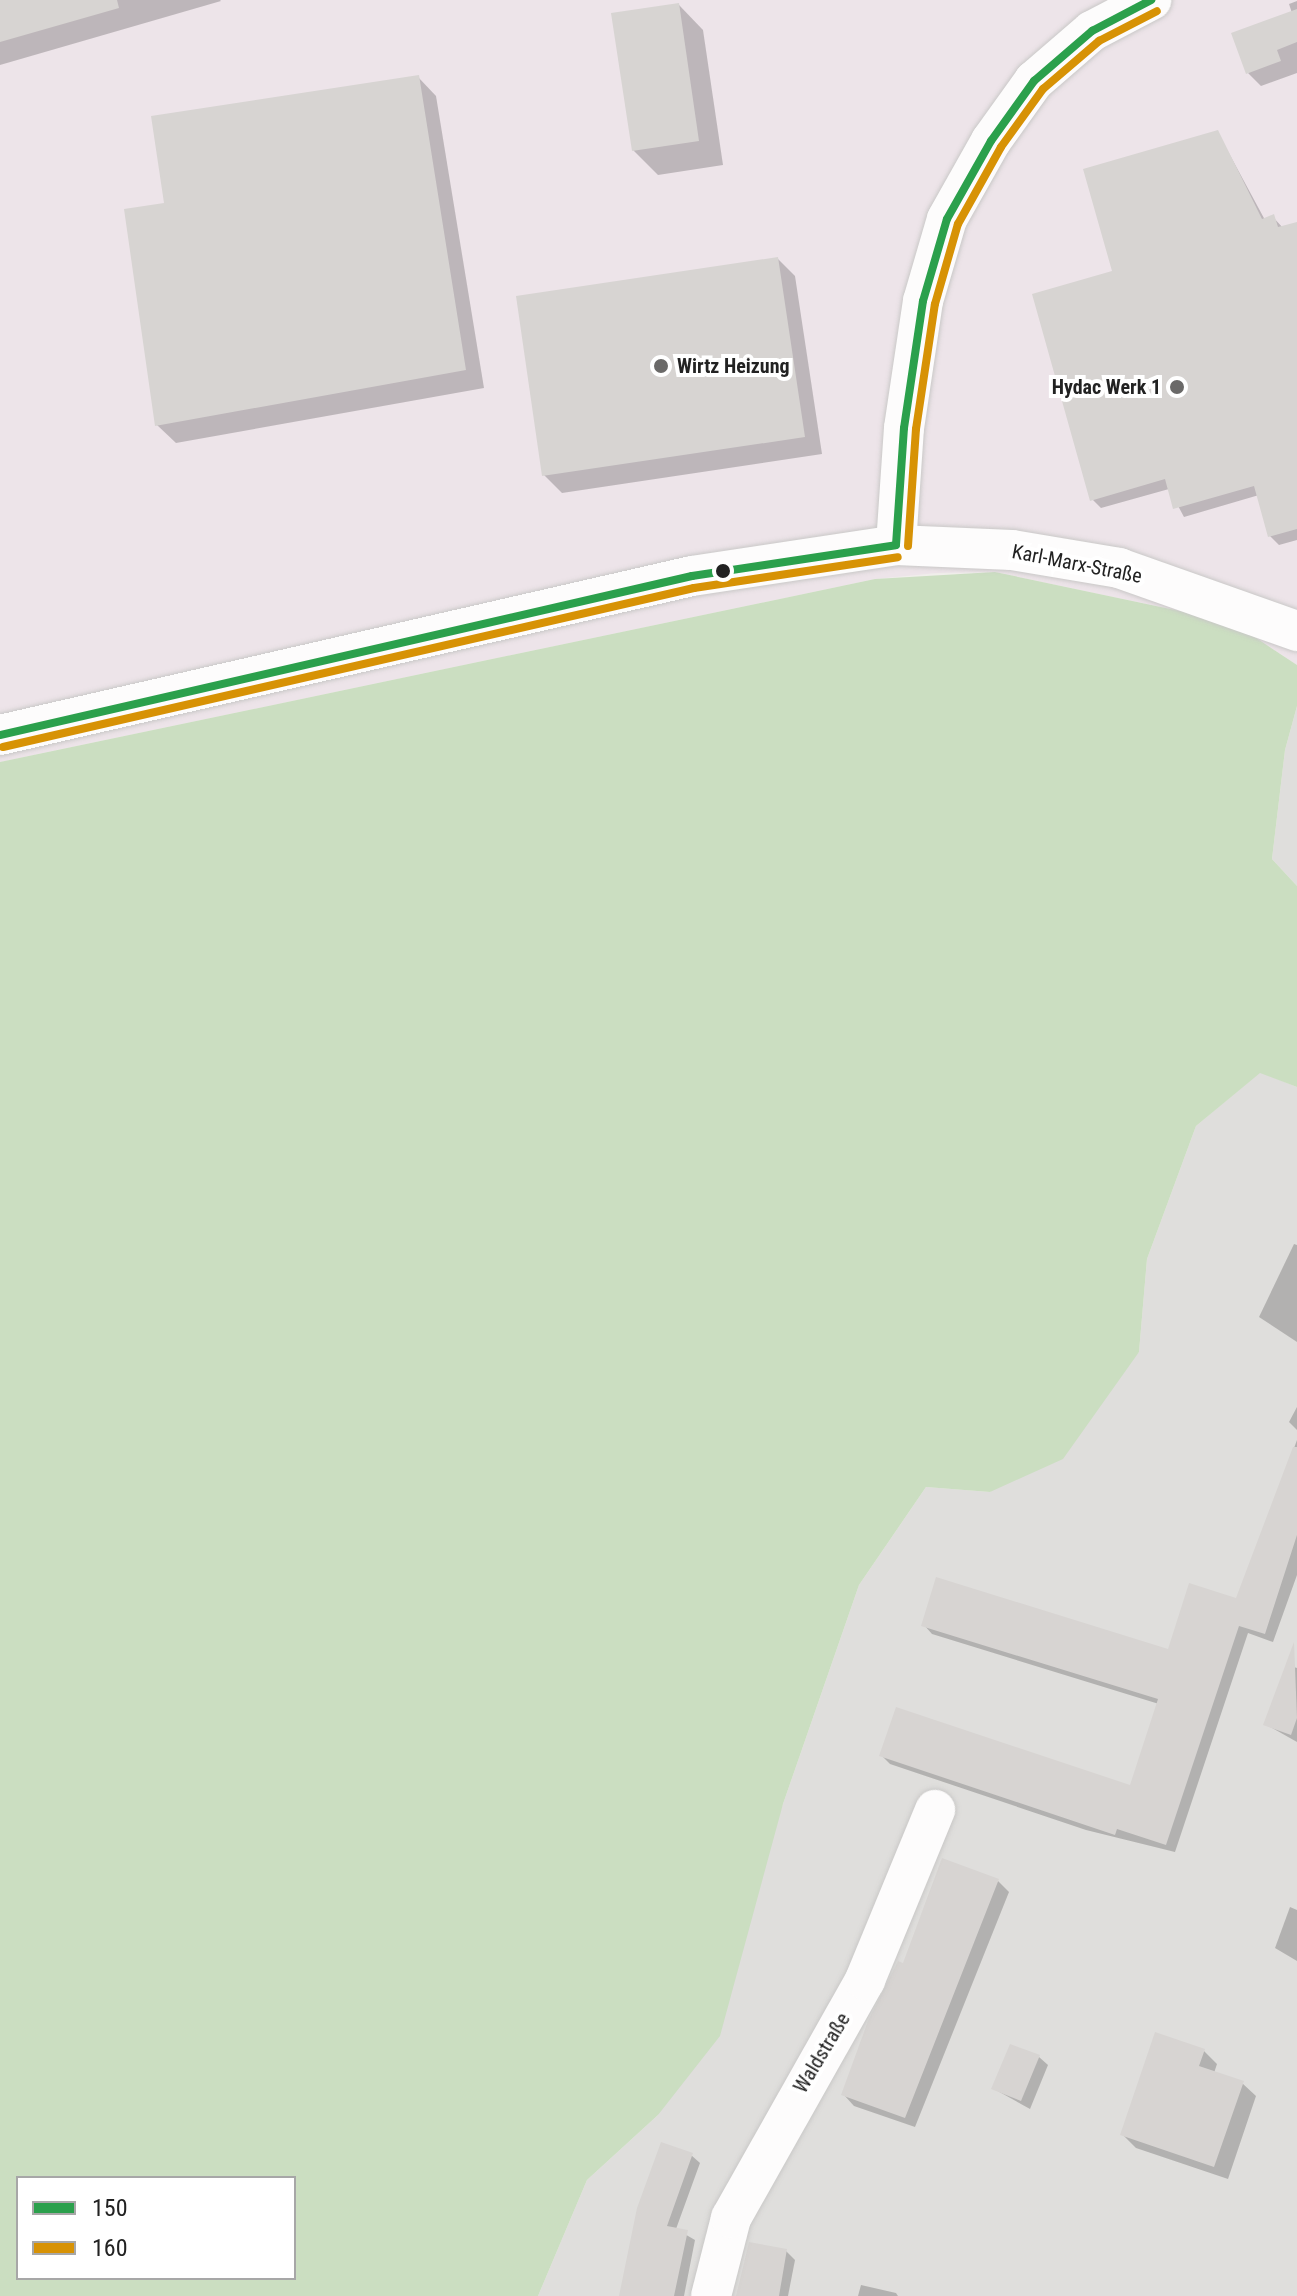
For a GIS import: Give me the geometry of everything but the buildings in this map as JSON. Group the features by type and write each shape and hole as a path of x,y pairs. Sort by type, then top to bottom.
{"street":[{"path":"896,545 904,428 923,301 947,219 991,141 1034,81 1092,31 1151,0"},
{"name":"Karl-Marx-Straße","path":"0,735 692,576 896,545 1012,550 1119,568 1297,631"},
{"name":"Waldstraße","path":"711,2296 731,2218 865,1980 935,1810"}],"shaded area":[{"path":"0,0 1297,0 1297,665 1232,622 995,572 937,573 875,579 0,762"},
{"path":"1297,706 1297,886 1272,859 1285,750"},
{"path":"1260,1072 1297,1087 1297,2296 538,2296 587,2180 658,2115 783,1804 859,1585 926,1487 990,1492 1139,1352 1147,1259 1196,1126"}],"green space":[{"path":"995,572 1232,622 1297,665 1297,706 1285,750 1272,859 1297,886 1297,1087 1260,1073 1196,1126 1147,1259 1139,1352 1063,1459 990,1492 926,1487 859,1585 783,1804 720,2036 658,2115 587,2180 538,2296 0,2296 0,762 875,579"}],"transit line":[{"name":"150","path":"896,545 904,428 923,301 947,219 991,141 1034,81 1092,31 1151,0"},
{"name":"160","path":"908,546 916,429 935,304 958,224 1001,147 1043,89 1099,41 1157,11"},
{"name":"150","path":"0,735 692,576 896,545"},
{"name":"160","path":"3,747 694,588 898,557"}],"place":[{"name":"Wirtz Heizung","path":"661,366"},
{"name":"Hydac Werk 1","path":"1177,387"}]}
